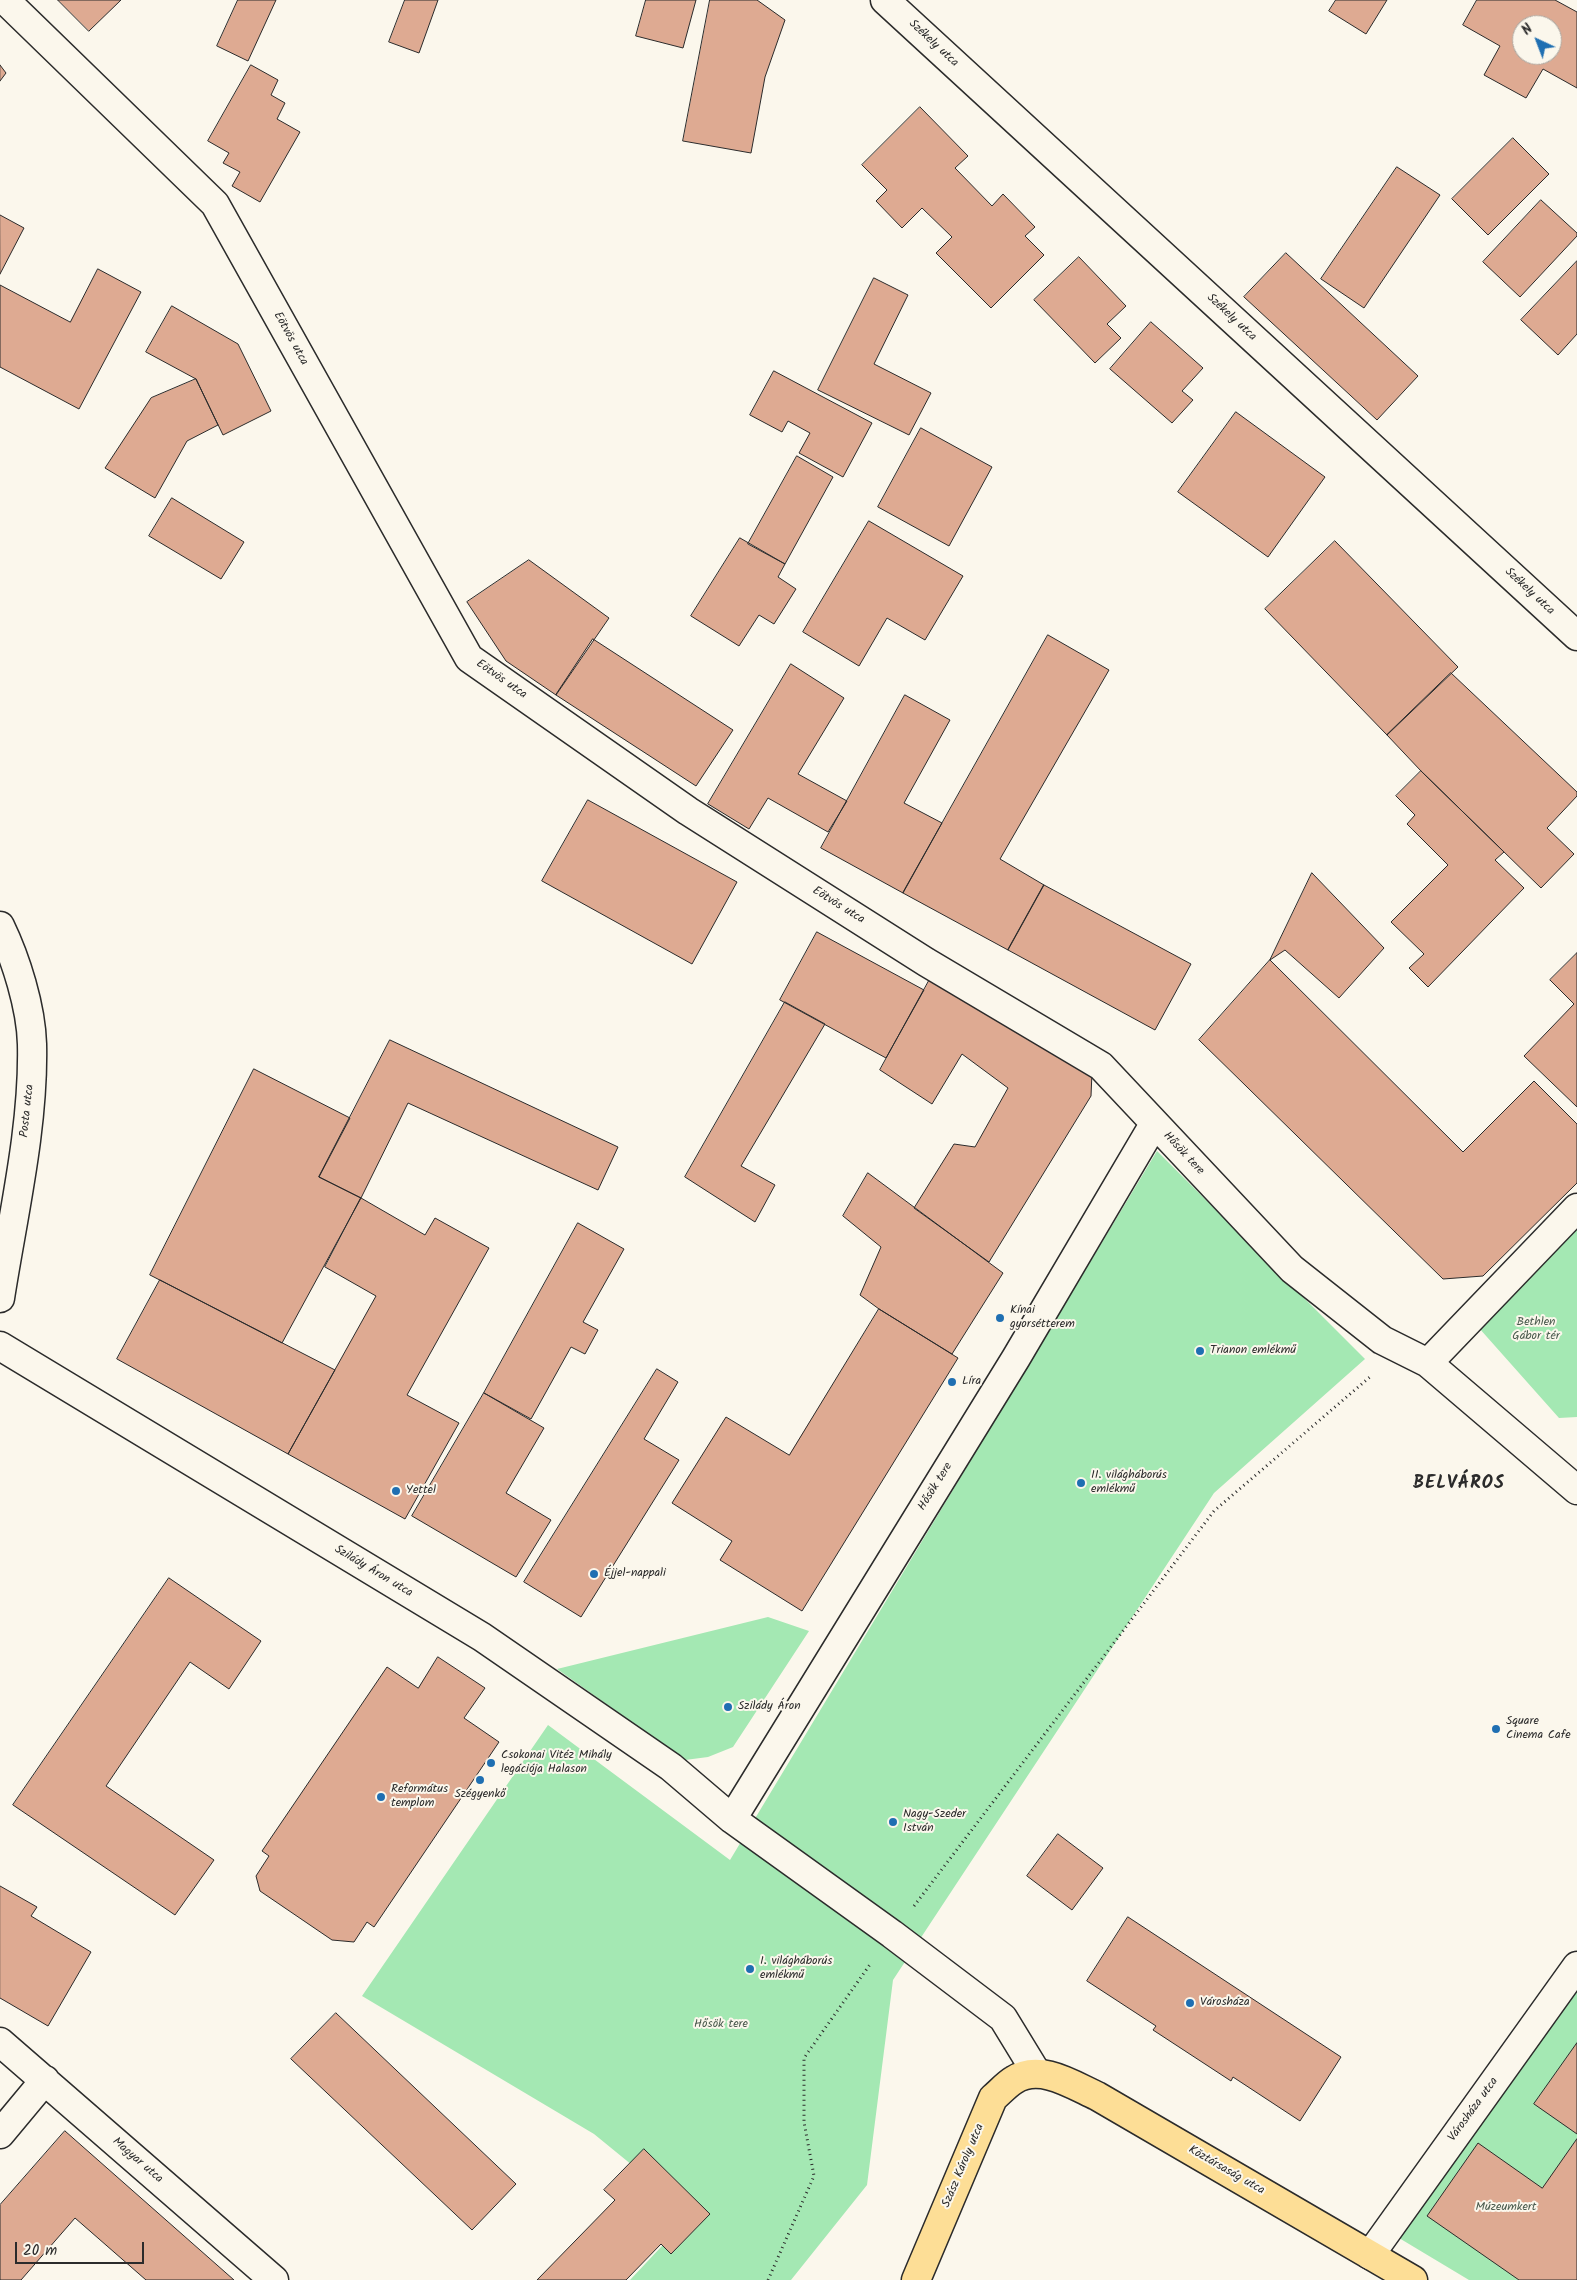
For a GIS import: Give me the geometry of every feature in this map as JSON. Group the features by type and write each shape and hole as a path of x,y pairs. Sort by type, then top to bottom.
{"main road":[{"name":"Köztársaság utca","path":"1036,2072 1062,2080 1097,2096 1413,2280"},
{"name":"Szász Károly utca","path":"916,2280 993,2098 1015,2079 1036,2072"}],"street":[{"name":"Eötvös utca","path":"5,0 215,204 469,658 696,816 926,962 1101,1066 1154,1124"},
{"name":"Székely utca","path":"885,0 1577,636"},
{"name":"Posta utca","path":"0,926 22,987 32,1042 30,1105 0,1298"},
{"name":"Hősök tere","path":"732,1819 1016,1358 1154,1124 1292,1269 1382,1340 1428,1363"},
{"path":"1577,1208 1428,1363 1577,1490"},
{"name":"Szilády Áron utca","path":"0,1346 482,1637 671,1767 732,1819"},
{"path":"732,1819 892,1934 1003,2018 1036,2072"},
{"name":"Városháza utca","path":"1370,2255 1577,1966"},
{"name":"Magyar utca","path":"0,2042 274,2280"},
{"path":"0,2134 45,2080"}],"path":[{"path":"768,2280 814,2176 804,2122 804,2058 892,1934 1214,1512 1374,1373"}],"green space":[{"name":"Hősök tere","path":"1157,1151 1365,1359 1214,1493 893,1980 867,2185 791,2280 630,2280 692,2214 594,2134 362,1996 548,1725 730,1860"},
{"name":"Bethlen Gábor tér","path":"1577,1228 1577,1417 1559,1418 1479,1328"},
{"path":"768,1617 809,1631 733,1747 708,1757 685,1760 557,1669"},
{"name":"Múzeumkert","path":"1577,1985 1577,2280 1469,2280 1399,2238"}],"building":[{"path":"58,0 121,0 89,31"},
{"path":"238,0 276,0 248,61 217,46"},
{"path":"405,0 438,0 419,53 389,42"},
{"path":"646,0 696,0 683,48 636,36"},
{"path":"710,0 757,0 785,20 765,77 751,153 683,141"},
{"path":"1336,0 1387,0 1366,34 1329,11"},
{"path":"1477,0 1555,0 1577,12 1577,88 1543,69 1526,98 1484,75 1500,46 1463,25"},
{"path":"0,65 6,73 0,81"},
{"path":"251,65 278,80 271,95 285,103 277,119 300,132 260,202 232,186 240,172 223,163 229,153 208,141"},
{"path":"920,107 968,156 955,168 992,206 1003,194 1035,227 1025,236 1044,255 991,308 936,253 952,237 922,208 902,228 876,201 887,190 862,165"},
{"path":"1513,138 1549,174 1488,235 1452,199"},
{"path":"1397,167 1440,195 1364,308 1321,279"},
{"path":"1541,200 1577,233 1577,236 1520,297 1483,262"},
{"path":"0,215 24,228 0,274"},
{"path":"1286,253 1418,376 1377,420 1244,297"},
{"path":"1079,257 1126,306 1107,324 1121,338 1095,363 1034,300"},
{"path":"1577,261 1577,334 1558,355 1521,320"},
{"path":"98,269 141,292 79,409 0,367 0,285 70,322"},
{"path":"874,278 908,295 874,364 931,393 909,435 818,390"},
{"path":"172,306 238,344 271,411 223,435 196,379 146,352"},
{"path":"1151,322 1203,368 1182,391 1193,400 1172,423 1110,369"},
{"path":"774,371 872,423 843,477 799,453 810,433 788,421 782,432 750,415"},
{"path":"196,379 218,425 187,441 155,498 105,468 151,398"},
{"path":"1236,412 1325,477 1268,557 1178,492"},
{"path":"921,428 992,467 949,546 878,507"},
{"path":"797,456 833,477 785,564 748,544"},
{"path":"172,498 244,542 221,579 149,536"},
{"path":"869,521 963,576 925,640 887,618 859,666 803,632"},
{"path":"740,538 785,564 778,577 796,589 774,624 759,615 739,646 691,616"},
{"path":"1335,541 1458,667 1387,735 1265,609"},
{"path":"529,560 609,618 556,695 506,661 467,602"},
{"path":"1048,635 1109,670 1000,859 1044,885 1008,950 903,893"},
{"path":"593,639 733,730 696,786 556,695"},
{"path":"791,664 844,698 798,774 847,801 828,832 768,798 749,829 708,804"},
{"path":"1451,673 1577,792 1577,796 1547,828 1574,854 1541,888 1421,771 1387,735"},
{"path":"905,695 950,720 904,803 942,823 903,893 821,848"},
{"path":"1421,771 1504,852 1495,860 1524,888 1428,987 1409,968 1424,954 1391,922 1448,865 1407,824 1415,815 1396,796"},
{"path":"588,800 737,882 692,964 542,881"},
{"path":"1312,873 1384,948 1339,998 1285,950 1270,960"},
{"path":"1044,885 1191,964 1155,1030 1008,950"},
{"path":"817,932 924,990 886,1058 780,1000"},
{"path":"1577,953 1577,1107 1524,1056 1574,1004 1550,980"},
{"path":"1270,960 1463,1152 1534,1081 1577,1124 1577,1183 1483,1276 1443,1279 1199,1040"},
{"path":"930,979 1092,1072 1091,1096 989,1262 914,1208 954,1144 975,1147 1008,1088 962,1054 932,1104 880,1070"},
{"path":"785,1002 825,1024 741,1166 775,1185 755,1222 685,1177"},
{"path":"390,1040 618,1147 598,1190 408,1103 361,1198 319,1177"},
{"path":"254,1069 350,1118 319,1177 361,1198 282,1343 150,1275"},
{"path":"868,1173 1003,1273 952,1354 879,1309 860,1295 881,1247 843,1216"},
{"path":"361,1198 425,1235 435,1218 489,1248 407,1395 459,1423 405,1519 288,1454 376,1296 325,1267"},
{"path":"578,1223 624,1249 583,1322 598,1330 585,1354 571,1347 531,1419 484,1393"},
{"path":"160,1280 335,1370 288,1454 117,1359"},
{"path":"879,1309 958,1358 802,1611 720,1560 732,1541 672,1503 726,1417 789,1455"},
{"path":"657,1369 678,1382 644,1439 679,1460 581,1617 524,1582"},
{"path":"484,1393 544,1428 506,1493 551,1520 516,1577 412,1516"},
{"path":"169,1578 261,1641 229,1689 190,1662 106,1786 214,1860 175,1915 13,1805"},
{"name":"Református templom","path":"438,1657 485,1688 464,1718 499,1742 374,1927 367,1922 354,1942 332,1940 260,1891 256,1876 269,1856 262,1851 387,1667 418,1688"},
{"path":"1058,1834 1103,1868 1072,1910 1027,1876"},
{"path":"0,1886 37,1907 31,1916 91,1952 48,2026 0,1998"},
{"name":"Városháza","path":"1128,1917 1341,2057 1300,2121 1233,2077 1231,2081 1153,2030 1156,2026 1087,1981"},
{"path":"336,2013 516,2184 472,2230 291,2059"},
{"path":"1577,2043 1577,2134 1534,2104"},
{"path":"65,2131 234,2280 146,2280 75,2218 21,2280 0,2280 0,2205"},
{"path":"1577,2139 1577,2280 1519,2280 1427,2216 1478,2143 1542,2188"},
{"path":"644,2149 710,2214 671,2254 661,2244 626,2280 537,2280 615,2200 604,2190"}],"place":[{"name":"Kínai gyorsétterem","path":"1000,1318"},
{"name":"Trianon emlékmű","path":"1200,1351"},
{"name":"Líra","path":"952,1382"},
{"name":"II. világháborús emlékmű","path":"1081,1483"},
{"name":"Yettel","path":"396,1491"},
{"name":"Éjjel-nappali","path":"594,1574"},
{"name":"Szilády Áron","path":"728,1707"},
{"name":"Square Cinema Cafe","path":"1496,1729"},
{"name":"Csokonai Vitéz Mihály legációja Halason","path":"491,1763"},
{"name":"Szégyenkő","path":"480,1780"},
{"name":"Református templom","path":"381,1797"},
{"name":"Nagy-Szeder István","path":"893,1822"},
{"name":"I. világháborús emlékmű","path":"750,1969"},
{"name":"Városháza","path":"1190,2003"}],"district":[{"name":"BELVÁROS","path":"1459,1485"}]}
